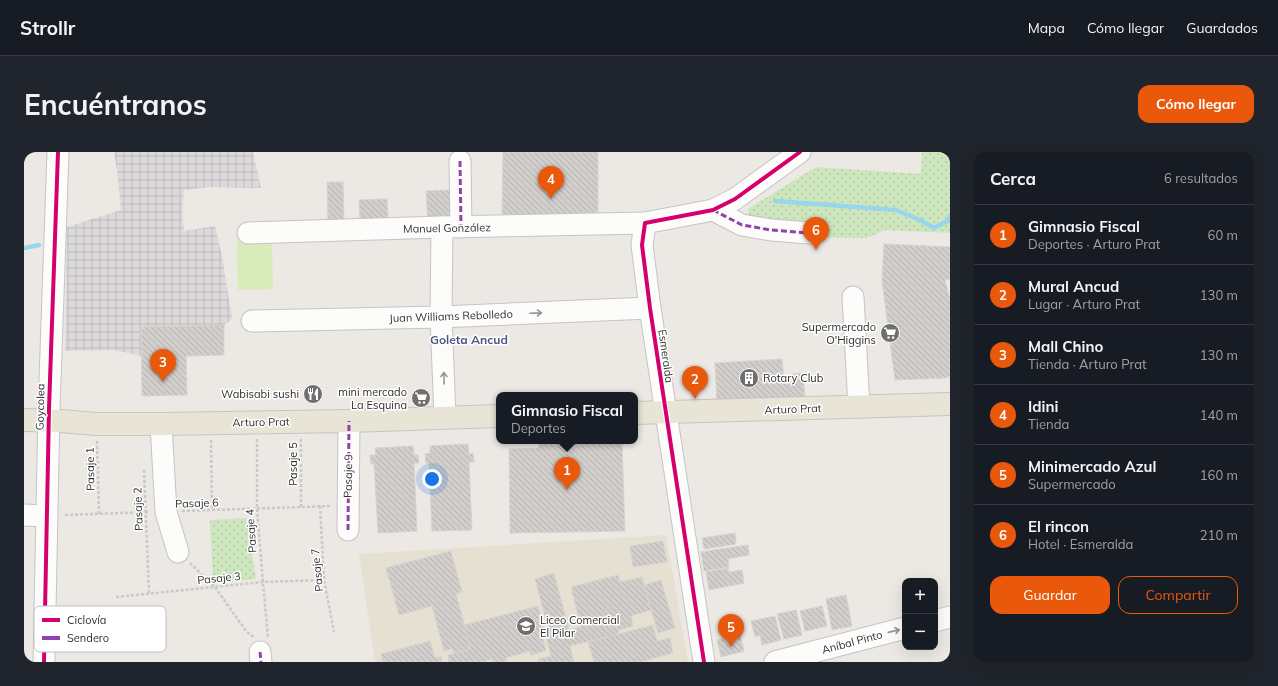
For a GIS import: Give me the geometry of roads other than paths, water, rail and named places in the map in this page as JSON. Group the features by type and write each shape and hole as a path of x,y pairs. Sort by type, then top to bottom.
{"main road":[{"name":"Arturo Prat","path":"638,412 950,404"},
{"name":"Arturo Prat","path":"24,420 96,424 161,424 349,421 496,416"}],"street":[{"name":"Goycolea","path":"45,606 49,402 58,152"},
{"path":"646,223 713,210 736,199 800,152"},
{"path":"446,417 441,317 460,161"},
{"path":"713,210 742,226 809,233"},
{"name":"Manuel González","path":"248,233 646,223"},
{"name":"Esmeralda","path":"646,223 642,245 650,308 704,662"},
{"path":"853,297 859,407"},
{"name":"Juan Williams Rebolledo","path":"252,321 441,317 650,308"},
{"name":"Pasaje 9","path":"348,530 349,421"},
{"path":"161,424 156,512 178,552"},
{"path":"24,515 47,516"},
{"path":"938,620 950,617"},
{"name":"Aníbal Pinto","path":"775,662 902,629"},
{"name":"Goycolea","path":"44,652 44,662"}],"waterway":[{"path":"775,201 896,210 934,228 949,220 950,216"},
{"path":"24,248 39,245"}],"place":[{"name":"Idini","path":"551,199"},
{"name":"El rincon","path":"816,250"},
{"name":"Supermercado O'Higgins","path":"890,333"},
{"name":"Rotary Club","path":"749,378"},
{"name":"Mall Chino","path":"163,382"},
{"name":"Wabisabi sushi","path":"313,394"},
{"name":"mini mercado La Esquina","path":"421,398"},
{"name":"Mural Ancud","path":"695,399"},
{"name":"Gimnasio Fiscal","path":"567,490"},
{"name":"Liceo Comercial El Pilar","path":"526,626"},
{"name":"Minimercado Azul","path":"731,647"}],"district":[{"name":"Goleta Ancud","path":"469,339"}]}
